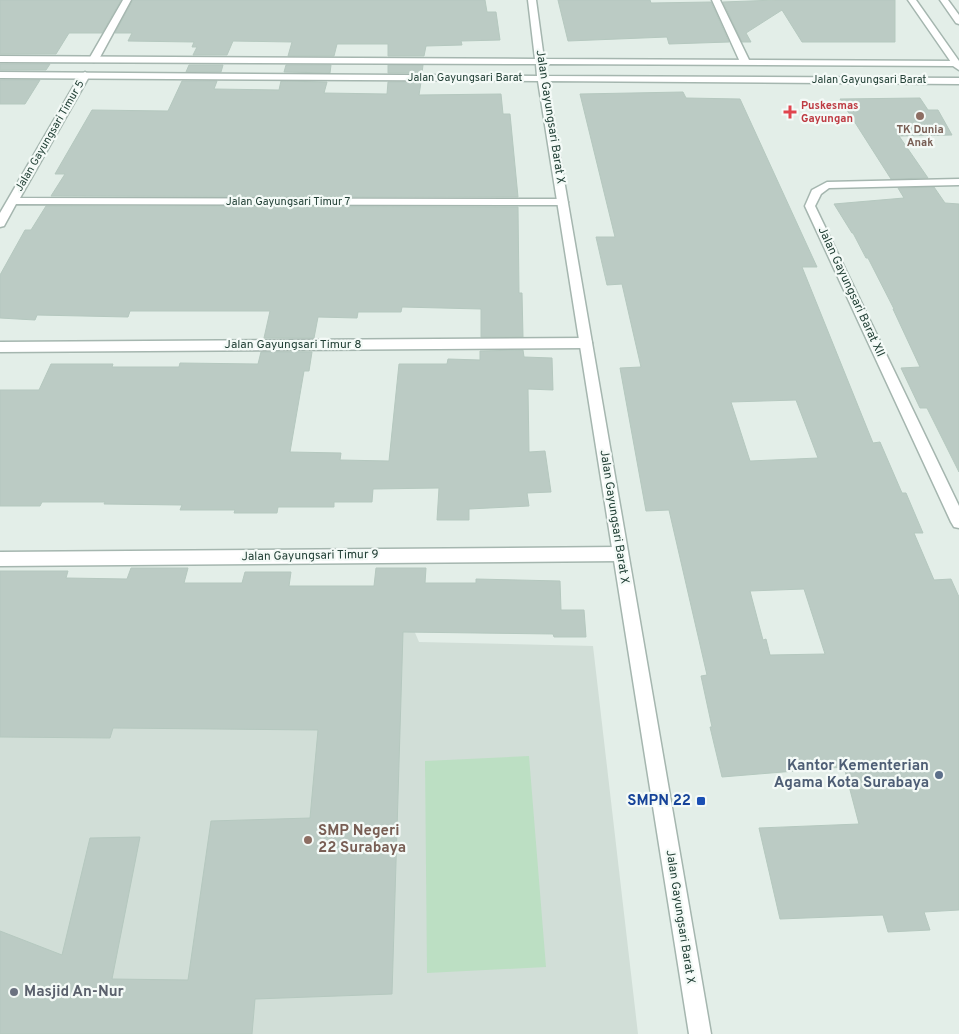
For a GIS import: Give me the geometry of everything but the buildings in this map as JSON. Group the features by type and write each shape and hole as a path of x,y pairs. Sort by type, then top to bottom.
{"street":[{"path":"94,59 127,0"},
{"name":"Jalan Gayungsari Barat X","path":"532,0 542,78 700,1034"},
{"path":"716,0 745,62"},
{"path":"912,0 958,65"},
{"path":"944,0 959,21"},
{"name":"Jalan Gayungsari Barat","path":"0,58 958,65"},
{"name":"Jalan Gayungsari Barat","path":"1,75 959,81"},
{"name":"Jalan Gayungsari Timur 5","path":"0,223 85,75"},
{"name":"Jalan Gayungsari Barat XII","path":"959,182 827,185 816,192 810,206 959,522"},
{"name":"Jalan Gayungsari Timur 7","path":"12,201 563,202"},
{"name":"Jalan Gayungsari Timur 8","path":"0,347 586,343"},
{"name":"Jalan Gayungsari Timur 9","path":"0,559 620,554"}],"shaded area":[{"name":"SMP Negeri 22 Surabaya","path":"413,628 419,642 593,646 638,1034 0,1034 0,640"}],"green space":[{"path":"529,756 546,967 427,973 425,761"}],"place":[{"name":"Puskesmas Gayungan","path":"790,112"},
{"name":"TK Dunia Anak","path":"920,116"},
{"name":"Kantor Kementerian Agama Kota Surabaya","path":"939,775"},
{"name":"SMPN 22","path":"701,801"},
{"name":"SMP Negeri 22 Surabaya","path":"308,840"},
{"name":"Masjid An-Nur","path":"14,992"}]}
